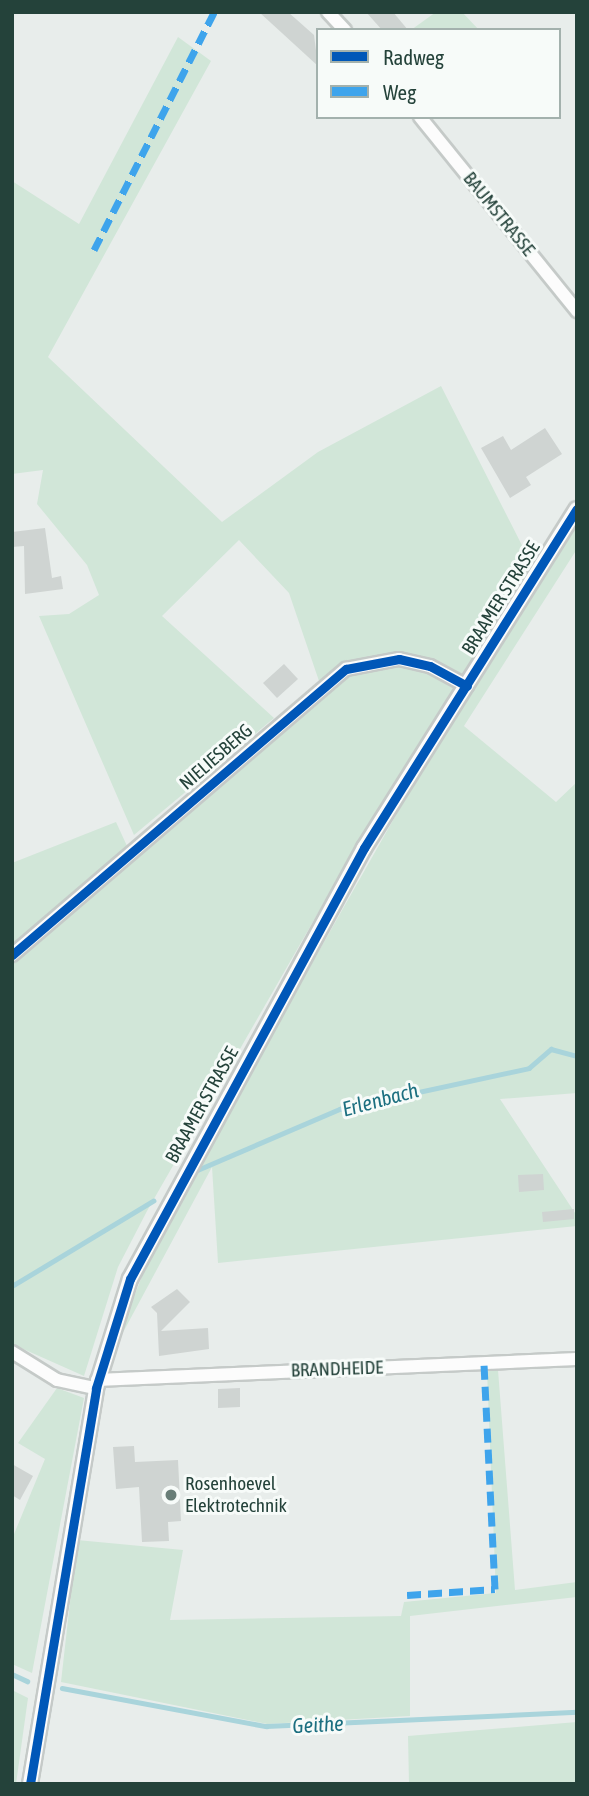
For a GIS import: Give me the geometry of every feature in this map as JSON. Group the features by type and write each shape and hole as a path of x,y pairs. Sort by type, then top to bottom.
{"street":[{"path":"328,12 343,28"},
{"name":"BAUMSTRASSE","path":"423,119 577,311"},
{"name":"BRAAMER STRASSE","path":"30,1784 97,1384 148,1240 363,848 577,509"},
{"name":"NIELIESBERG","path":"12,955 346,669 399,659 430,666 467,686"},
{"name":"BRANDHEIDE","path":"12,1352 57,1380 97,1384 577,1359"}],"green space":[{"path":"436,12 462,12 477,28 414,28"},
{"path":"178,37 211,61 48,357 222,522 318,452 441,386 533,567 357,845 147,1211 118,1267 84,1376 12,1344 12,863 116,822 127,846 18,940 348,673 400,654 343,665 319,681 289,593 239,540 162,616 274,718 134,835 39,616 69,614 99,595 87,565 37,504 43,470 12,474 12,181 79,224"},
{"path":"577,519 577,549 464,726 556,802 577,782 577,1093 500,1099 577,1216 577,1226 218,1263 212,1167 113,1351 158,1235 400,808"},
{"path":"498,1370 515,1590 577,1582 577,1597 410,1616 410,1716 267,1724 61,1682 77,1540 183,1550 170,1620 401,1616 404,1602 496,1593 487,1371"},
{"path":"57,1388 84,1398 32,1673 12,1664 12,1539 45,1459 18,1443"},
{"path":"12,1690 28,1698 16,1784 12,1784"},
{"path":"577,1722 577,1784 409,1784 408,1736"}],"building":[{"path":"259,12 288,12 314,35 316,64"},
{"path":"366,12 393,12 406,28 380,28"},
{"path":"545,428 562,454 526,477 531,485 510,498 481,448 503,436 511,450"},
{"path":"45,528 52,578 61,576 63,589 25,594 24,546 12,547 12,532"},
{"path":"284,664 298,679 277,698 263,683"},
{"path":"543,1174 544,1190 519,1192 518,1175"},
{"path":"574,1209 574,1219 543,1222 542,1212"},
{"path":"177,1289 190,1302 161,1331 208,1328 209,1349 159,1356 157,1313 151,1307"},
{"path":"240,1388 240,1407 218,1408 218,1389"},
{"name":"Rosenhoevel Elektrotechnik","path":"134,1446 135,1462 178,1460 181,1521 168,1522 169,1541 142,1542 139,1487 116,1489 113,1447"},
{"path":"12,1464 33,1476 20,1500 12,1495"}],"waterway":[{"name":"Erlenbach","path":"195,1171 340,1109 529,1068 551,1049 577,1056"},
{"name":"Erlenbach","path":"12,1286 153,1201"},
{"name":"Geithe","path":"12,1674 27,1681"},
{"name":"Geithe","path":"62,1688 266,1726 577,1712"}],"marked path":[{"path":"94,250 214,12"},
{"path":"407,1595 495,1589 484,1363"}],"cycle path":[{"path":"30,1784 96,1388 130,1279 364,848 577,509"},
{"path":"12,955 346,669 399,659 430,666 467,686"}],"place":[{"name":"Rosenhoevel Elektrotechnik","path":"171,1495"}]}
